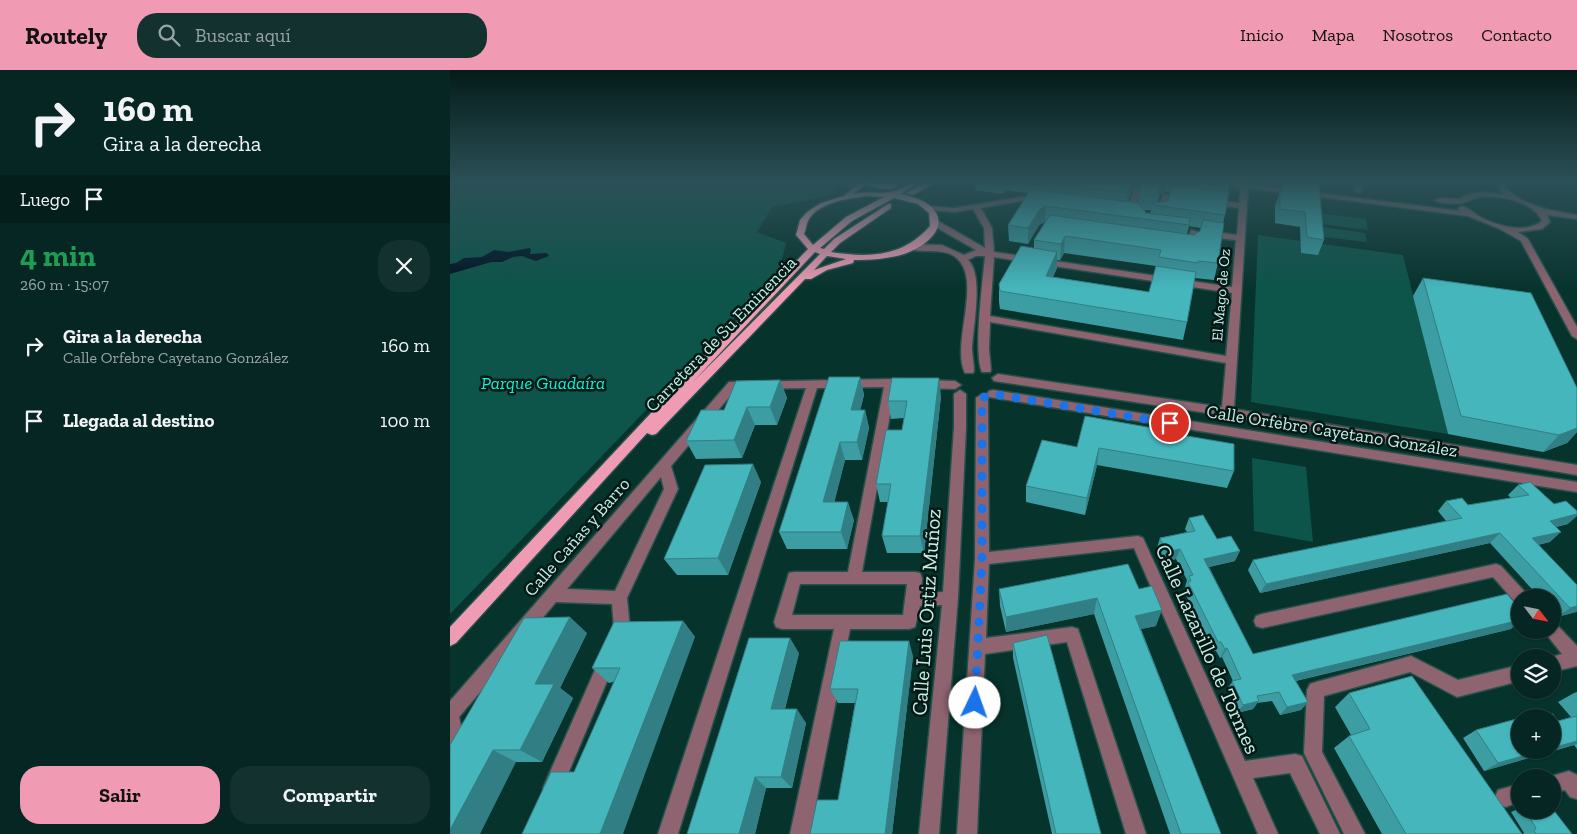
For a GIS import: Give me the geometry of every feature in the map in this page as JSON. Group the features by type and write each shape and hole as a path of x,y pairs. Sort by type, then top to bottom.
{"main road":[{"path":"800,262 800,229 806,218"},
{"name":"Carretera de Su Eminencia","path":"450,638 719,347 813,249 850,218"},
{"name":"Carretera de Su Eminencia","path":"591,487 659,425 837,242 870,218"},
{"path":"801,238 813,249 838,257 859,258 886,255 911,247 924,240 932,232 935,221 934,218"},
{"path":"792,289 824,268 859,258"}],"street":[{"path":"935,221 941,218"},
{"path":"982,218 988,228 990,254 984,349 986,370"},
{"name":"El Mago de Oz","path":"1226,432 1230,360 1243,218"},
{"path":"1475,218 1527,234 1546,222 1577,225"},
{"path":"1546,218 1546,222"},
{"path":"935,221 990,254"},
{"path":"1184,231 1241,238"},
{"path":"1171,244 1190,247 1194,232"},
{"path":"1527,234 1577,336"},
{"path":"911,247 942,248 963,259 969,265 972,285 967,349 969,371"},
{"path":"963,259 975,253 1028,255 1237,291"},
{"path":"986,318 1230,360"},
{"path":"668,834 813,384 890,382 958,389 972,398 987,396 999,388 998,378 986,370 969,371 959,376 958,389"},
{"name":"Calle Orfebre Cayetano González","path":"998,378 1227,412 1577,470"},
{"path":"854,578 890,382"},
{"name":"Calle Cañas y Barro","path":"450,716 551,595 733,385 813,384"},
{"name":"Calle Luis Ortiz Muñoz","path":"929,834 950,598 960,427 958,389"},
{"path":"967,834 978,647 987,396"},
{"name":"Calle Orfebre Cayetano González","path":"987,396 1577,487"},
{"path":"544,807 622,629 619,598 672,489 664,465"},
{"name":"Calle Lazarillo de Tormes","path":"982,559 1138,542 1268,834"},
{"path":"1262,620 1496,570 1514,589"},
{"path":"794,578 915,578 913,600 909,622 782,622 794,578"},
{"path":"551,595 619,598"},
{"path":"913,600 950,598"},
{"path":"800,834 843,623"},
{"path":"978,647 1072,634 1136,834"},
{"path":"1559,639 1577,658 1561,662"},
{"path":"1355,834 1313,752 1316,690 1411,664 1457,689 1511,674"},
{"path":"450,716 456,744 450,753"},
{"path":"1240,771 1295,762 1330,834"},
{"path":"1561,782 1569,780 1577,790"},
{"path":"1485,793 1507,800"}],"green space":[{"name":"Parque Guadaíra","path":"450,218 766,218 757,232 786,243 779,272 450,614"},
{"path":"1320,218 1355,218 1366,219 1368,230 1321,224"},
{"path":"1322,227 1365,233 1367,242 1323,237"},
{"path":"1258,235 1403,255 1448,434 1251,402"},
{"path":"1252,458 1306,467 1313,542 1254,531"}],"water":[{"path":"531,249 530,254 547,253 549,256 536,261 522,256 513,257 502,262 491,262 450,274 450,264 464,258 482,257 494,250 508,252"}],"building":[{"path":"1013,218 1035,218 1028,228 1008,225"},
{"path":"1048,218 1069,218 1194,235 1200,231 1203,220 1224,223 1218,263 1198,261 1198,263 1159,257 1161,250 1065,236 1061,244 1034,240"},
{"path":"1134,218 1190,218 1189,225"},
{"path":"1305,218 1322,218 1324,240 1307,237"},
{"path":"1021,246 1057,252 1046,276 1149,292 1156,266 1196,272 1187,322 1000,291 999,284"},
{"path":"1423,278 1531,293 1577,388 1577,428 1559,435 1461,416"},
{"path":"829,377 860,377 851,410 865,410 857,442 840,442 823,502 848,502 841,532 779,532"},
{"path":"892,378 939,378 920,536 882,536 891,484 876,484 886,430 902,430 907,401 888,401"},
{"path":"780,380 770,407 747,407 734,440 686,441 701,410 724,410 736,381"},
{"path":"1085,416 1234,444 1234,471 1099,448 1087,498 1026,486 1042,440 1077,447"},
{"path":"753,464 718,558 664,559 705,465"},
{"path":"1530,482 1554,504 1566,501 1577,511 1577,514 1550,521 1561,532 1532,538 1577,585 1577,606 1570,608 1561,598 1561,589 1552,589 1500,533 1266,584 1253,560 1462,518 1446,501 1462,498 1468,505 1529,495 1518,485"},
{"path":"1203,515 1217,539 1231,536 1240,551 1204,559 1253,654 1507,594 1511,599 1511,622 1292,675 1308,702 1287,707 1279,692 1257,696 1259,701 1243,705 1232,681 1241,679 1227,648 1225,649 1221,642 1218,642 1188,582 1191,581 1189,576 1193,575 1180,549 1166,552 1160,538 1195,531 1189,518"},
{"path":"1128,564 1139,589 1152,586 1162,610 1135,616 1221,834 1181,834 1097,598 1006,617 999,589"},
{"path":"570,617 535,684 554,684 520,750 493,750 450,830 450,745 524,618"},
{"path":"683,621 600,834 522,834 551,772 574,772 620,668 592,668 614,622"},
{"path":"1047,635 1101,834 1056,834 1013,643"},
{"path":"749,638 790,638 771,709 797,709 781,777 755,777 739,834 687,834"},
{"path":"840,641 909,641 885,834 810,834 817,800 838,800 858,689 830,689"},
{"path":"1412,676 1522,834 1406,834 1349,736 1370,729 1349,693"},
{"path":"1577,716 1577,741 1561,745 1561,720"},
{"path":"1511,720 1512,759 1498,763 1476,730"},
{"path":"1530,819 1560,819 1572,834 1536,834 1534,831 1536,828"}],"route":[{"path":"975,703 982,559 982,398 993,394 1170,423"}]}
